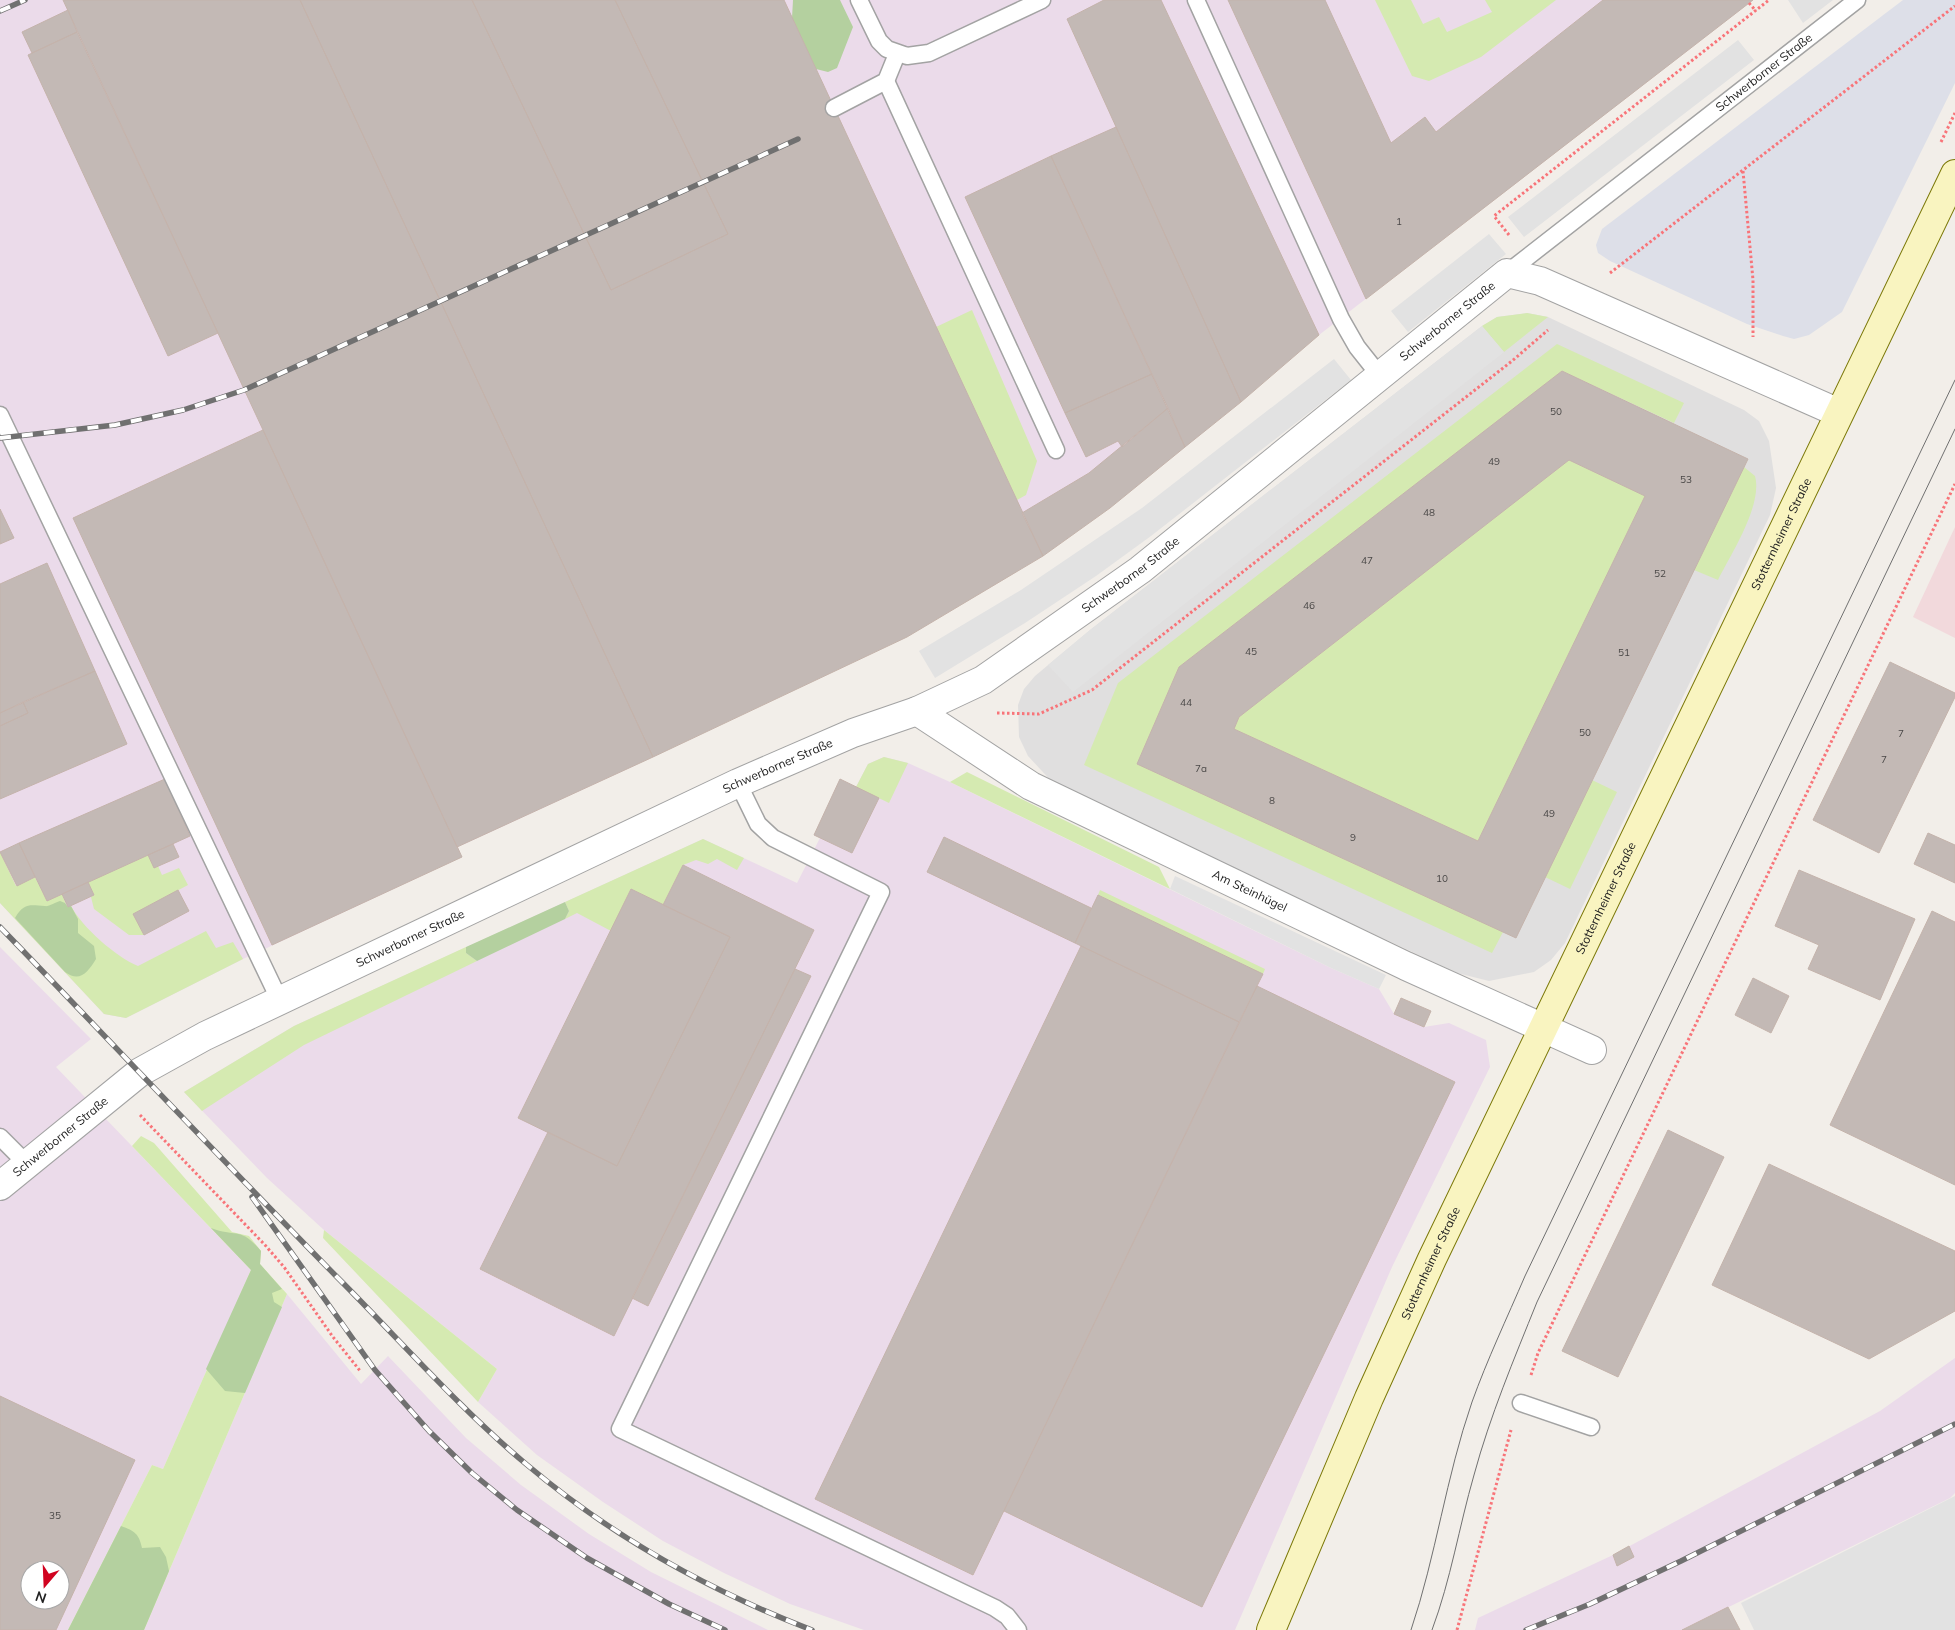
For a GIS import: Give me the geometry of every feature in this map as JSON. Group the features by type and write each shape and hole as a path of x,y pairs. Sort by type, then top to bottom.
{"main road":[{"name":"Stotternheimer Straße","path":"1271,1630 1394,1342 1955,174"}],"street":[{"name":"Schwerborner Straße","path":"0,1186 140,1072 205,1036 279,999 738,783 853,733 917,710 984,680 1140,570 1507,274 1540,282 1839,413"},
{"name":"Am Steinhügel","path":"917,710 1032,786 1406,966 1592,1050"}],"lane":[{"path":"859,0 879,41 897,54 912,56 929,53 1042,0"},
{"path":"1196,0 1341,319 1358,347 1380,376"},
{"name":"Schwerborner Straße","path":"1507,274 1857,0"},
{"path":"834,108 886,81 897,54"},
{"path":"886,81 1056,450"},
{"path":"0,415 279,999"},
{"path":"738,783 758,824 773,838 881,892 620,1428 995,1608 1007,1616 1018,1630"},
{"path":"0,1137 27,1164"},
{"path":"1520,1403 1591,1427"}],"path":[{"path":"1528,257 1494,216 1769,0"},
{"path":"1749,3 1756,10"},
{"path":"1610,273 1955,6"},
{"path":"1743,171 1753,280 1753,337"},
{"path":"992,713 1039,714 1092,690 1442,416 1548,330"},
{"path":"1457,1630 1508,1439 1538,1353 1955,484"},
{"path":"117,1091 284,1267 317,1316 362,1372"}],"shaded area":[{"path":"0,0 1753,0 1319,335 1185,447 1043,556 653,757 458,847 462,857 243,959 126,1018 104,1014 0,903"},
{"path":"1788,0 1833,0 1803,23"},
{"path":"1903,0 1955,0 1955,83 1842,312 1809,335 1794,339 1747,324 1610,261 1598,253 1596,245 1602,229"},
{"path":"1738,40 1754,60 1524,237 1508,217"},
{"path":"1489,234 1506,254 1408,332 1391,311"},
{"path":"1527,313 1548,317 1744,410 1759,421 1769,441 1776,488 1770,515 1565,943 1551,960 1534,972 1489,981 1457,973 1054,784 1028,756 1019,737 1018,705 1024,689 1035,676 1090,630 1482,326 1497,317"},
{"path":"1482,326 1504,352 1073,692 1048,665 1090,630"},
{"path":"1334,359 1351,380 1151,536 1096,576 1025,623 935,678 919,651 1021,590 1142,508"},
{"path":"1955,527 1955,638 1913,617"},
{"path":"884,757 908,763 950,782 1331,968 1379,989 1394,1014 1424,1027 1449,1023 1486,1040 1490,1067 1392,1267 1235,1630 864,1630 790,1604 724,1573 663,1541 603,1502 537,1455 478,1402 497,1369 324,1230 267,1178 184,1092 294,1026 703,839 797,883 820,838 814,835 840,779 856,787 868,764"},
{"path":"1175,876 1386,975 1379,989 1331,968 1170,889"},
{"path":"0,947 91,1039 56,1067 251,1270 163,1469 152,1465 68,1630 0,1630"},
{"path":"287,1294 361,1384 388,1356 466,1438 521,1485 589,1534 651,1572 768,1630 144,1630"},
{"path":"1955,1358 1955,1493 1950,1498 1682,1630 1475,1630 1478,1618 1613,1555 1880,1411"},
{"path":"1955,1496 1955,1630 1754,1630 1741,1603"}],"green space":[{"path":"793,0 840,0 853,27 837,68 828,72 816,69 792,18"},
{"path":"1375,0 1411,0 1423,24 1439,17 1447,32 1492,12 1485,0 1556,0 1481,57 1429,81 1412,76"},
{"path":"972,310 1037,461 1026,495 1017,500 936,327"},
{"path":"1527,313 1548,317 1504,352 1482,326 1497,317"},
{"path":"1557,344 1684,403 1674,423 1562,371 1179,667 1137,764 1503,932 1492,953 1084,765 1118,683"},
{"path":"1569,460 1645,496 1478,841 1234,729 1239,717"},
{"path":"1744,467 1755,476 1754,501 1738,543 1718,580 1694,570"},
{"path":"884,757 908,763 889,803 856,787 868,764"},
{"path":"967,772 1159,867 1170,889 950,782"},
{"path":"1592,780 1617,792 1570,889 1545,877"},
{"path":"703,839 744,858 737,870 717,859 708,864 696,860 683,865 663,905 631,889 611,931 577,913 565,919 569,911 565,902"},
{"path":"0,852 16,886 35,877 47,901 62,894 67,907 71,906 83,923 100,941 129,962 138,966 206,931 216,948 233,942 243,959 126,1018 104,1014 0,903"},
{"path":"148,855 154,868 158,866 162,875 179,868 188,885 133,914 144,935 129,935 94,909 91,897 94,895 88,882"},
{"path":"1100,890 1265,969 1263,974 1098,895"},
{"path":"60,901 68,907 71,906 78,919 78,933 94,946 96,959 87,972 79,976 70,975 65,972 15,918 24,907 46,906"},
{"path":"565,902 569,911 565,919 477,961 466,953 466,947"},
{"path":"466,947 466,953 477,961 304,1045 202,1111 184,1092 294,1026"},
{"path":"141,1136 154,1143 232,1232 249,1236 261,1251 260,1264 287,1294 144,1630 68,1630 152,1465 163,1469 251,1270 132,1146"},
{"path":"211,1228 243,1235 254,1243 261,1251 260,1264 282,1289 272,1293 274,1302 282,1307 245,1393 225,1391 206,1369 251,1270"},
{"path":"324,1230 497,1369 478,1402 323,1238"},
{"path":"121,1526 136,1534 142,1548 160,1547 166,1557 169,1571 144,1630 68,1630"}],"building":[{"path":"63,0 300,0 653,757 457,847"},
{"path":"300,0 472,0 611,290 728,234 615,0 784,0 1043,556 907,637 653,757"},
{"path":"472,0 615,0 728,234 611,290"},
{"path":"1104,0 1161,0 1319,335 1241,402 1067,19"},
{"path":"1228,0 1325,0 1391,143 1425,117 1436,132 1603,0 1753,0 1366,299"},
{"path":"68,10 77,32 32,53 22,32"},
{"path":"77,32 218,333 168,356 28,55"},
{"path":"1116,127 1241,402 1185,447 1051,156"},
{"path":"1051,156 1152,374 1065,413 965,197"},
{"path":"1562,371 1748,459 1516,938 1137,764 1179,667","holes":["1569,460 1645,496 1478,841 1234,729 1239,717"]},
{"path":"1152,374 1168,408 1122,447 1118,441 1086,457 1065,413"},
{"path":"1168,408 1185,447 1110,508 1043,556 1022,513 1089,473"},
{"path":"263,430 462,857 272,945 73,518"},
{"path":"0,509 14,538 0,544"},
{"path":"47,563 95,671 0,713 0,584"},
{"path":"1890,662 1955,693 1955,697 1879,853 1813,820"},
{"path":"95,671 127,744 0,799 0,726 28,713 23,702"},
{"path":"23,702 28,713 0,726 0,713"},
{"path":"165,779 190,836 47,901 19,843"},
{"path":"840,779 879,798 852,853 814,835"},
{"path":"1928,833 1955,845 1955,883 1914,864"},
{"path":"944,837 1091,908 1075,943 927,872"},
{"path":"19,843 35,877 17,886 0,852"},
{"path":"173,844 179,857 154,868 148,855"},
{"path":"683,865 814,930 614,1336 480,1269 548,1132 617,1166 730,937 663,905"},
{"path":"1799,870 1915,919 1880,1000 1808,969 1819,945 1775,926"},
{"path":"88,882 94,895 68,907 62,894"},
{"path":"631,889 730,937 617,1166 518,1118"},
{"path":"178,890 189,911 144,935 133,914"},
{"path":"1098,895 1263,974 1239,1022 1075,943"},
{"path":"1932,911 1955,922 1955,1185 1830,1125"},
{"path":"1081,946 1239,1022 973,1575 815,1499"},
{"path":"795,969 811,976 648,1306 632,1298"},
{"path":"1753,978 1789,996 1771,1033 1735,1015"},
{"path":"1257,986 1455,1082 1202,1607 1004,1511"},
{"path":"1401,998 1431,1011 1424,1027 1394,1014"},
{"path":"1668,1130 1724,1157 1618,1377 1562,1351"},
{"path":"1769,1164 1955,1251 1955,1311 1869,1359 1712,1285"},
{"path":"0,1396 135,1460 70,1600 70,1560 20,1560 20,1610 65,1610 56,1630 0,1630"},
{"path":"1629,1546 1634,1557 1617,1566 1613,1555"},
{"path":"1728,1607 1740,1630 1682,1630"}],"tram line":[{"path":"1411,1630 1420,1602 1463,1430 1497,1339 1525,1276 1955,380"},
{"path":"1432,1630 1450,1572 1487,1431 1537,1302 1955,429"}],"railway":[{"path":"0,11 25,0"},
{"path":"0,438 115,425 183,410 244,390 798,139"},
{"path":"0,927 429,1372 476,1419 526,1464 592,1514 662,1559 736,1598 812,1630"},
{"path":"252,1197 375,1370 429,1431 472,1473 517,1510 587,1558 669,1604 725,1630"},
{"path":"1526,1630 1590,1604 1681,1561 1955,1424"}]}
